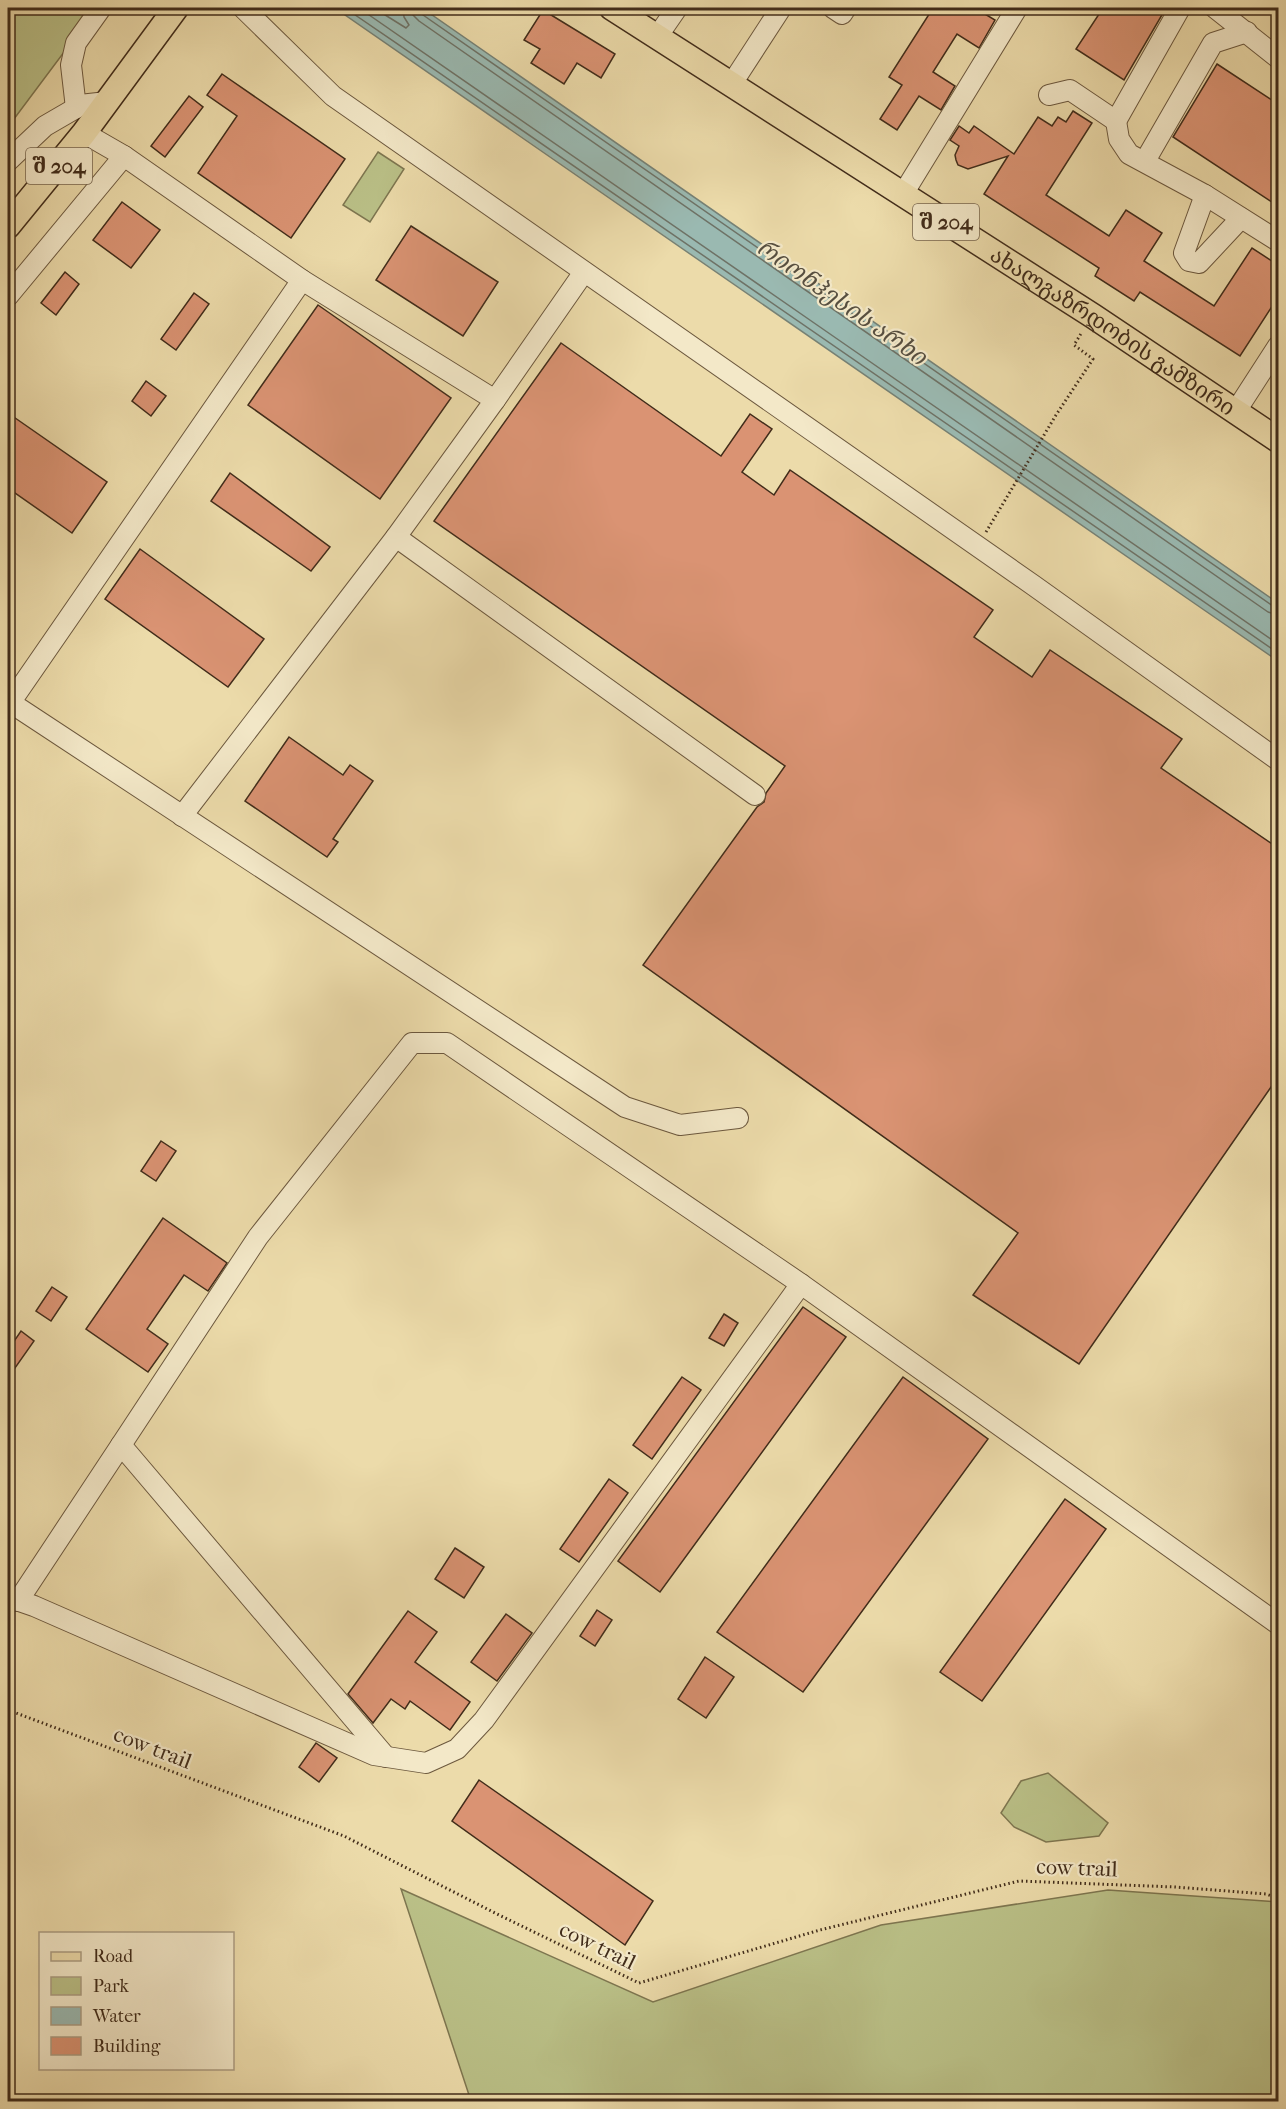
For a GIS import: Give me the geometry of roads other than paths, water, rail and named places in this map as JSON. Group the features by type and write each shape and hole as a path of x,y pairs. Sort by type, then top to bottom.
{"main road":[{"name":"შ 204","path":"8,226 84,133 176,8"},
{"name":"ახალგაზრდობის გამზირი","path":"612,8 1093,315 1278,440"}],"street":[{"path":"76,108 71,65 76,43 101,8"},
{"path":"243,8 333,96 1034,585 1278,760"},
{"path":"657,37 677,8"},
{"path":"731,85 781,8"},
{"path":"833,8 842,14 846,8"},
{"path":"903,194 1017,8"},
{"path":"1180,8 1116,121 1119,140 1130,154 1205,195 1278,241"},
{"path":"1215,8 1278,58"},
{"path":"1145,162 1213,43 1247,32"},
{"path":"1049,95 1070,90 1116,121"},
{"path":"8,161 45,126 80,105 107,102"},
{"path":"84,133 124,156 302,280 495,400"},
{"path":"8,296 124,156"},
{"path":"1205,195 1184,254 1189,261 1199,263 1241,218"},
{"path":"182,816 396,537 584,272"},
{"path":"302,280 8,702 625,1107 680,1125 738,1118"},
{"path":"1236,411 1278,346"},
{"path":"396,537 755,795"},
{"path":"801,1284 484,1720 457,1749 426,1763 374,1755 13,1599 121,1445 258,1237 412,1043 447,1043 801,1284 1278,1624"},
{"path":"121,1445 386,1757"}],"water":[{"name":"რიონჰესის არხი","path":"335,8 422,8 1278,603 1278,661 571,171"}]}
